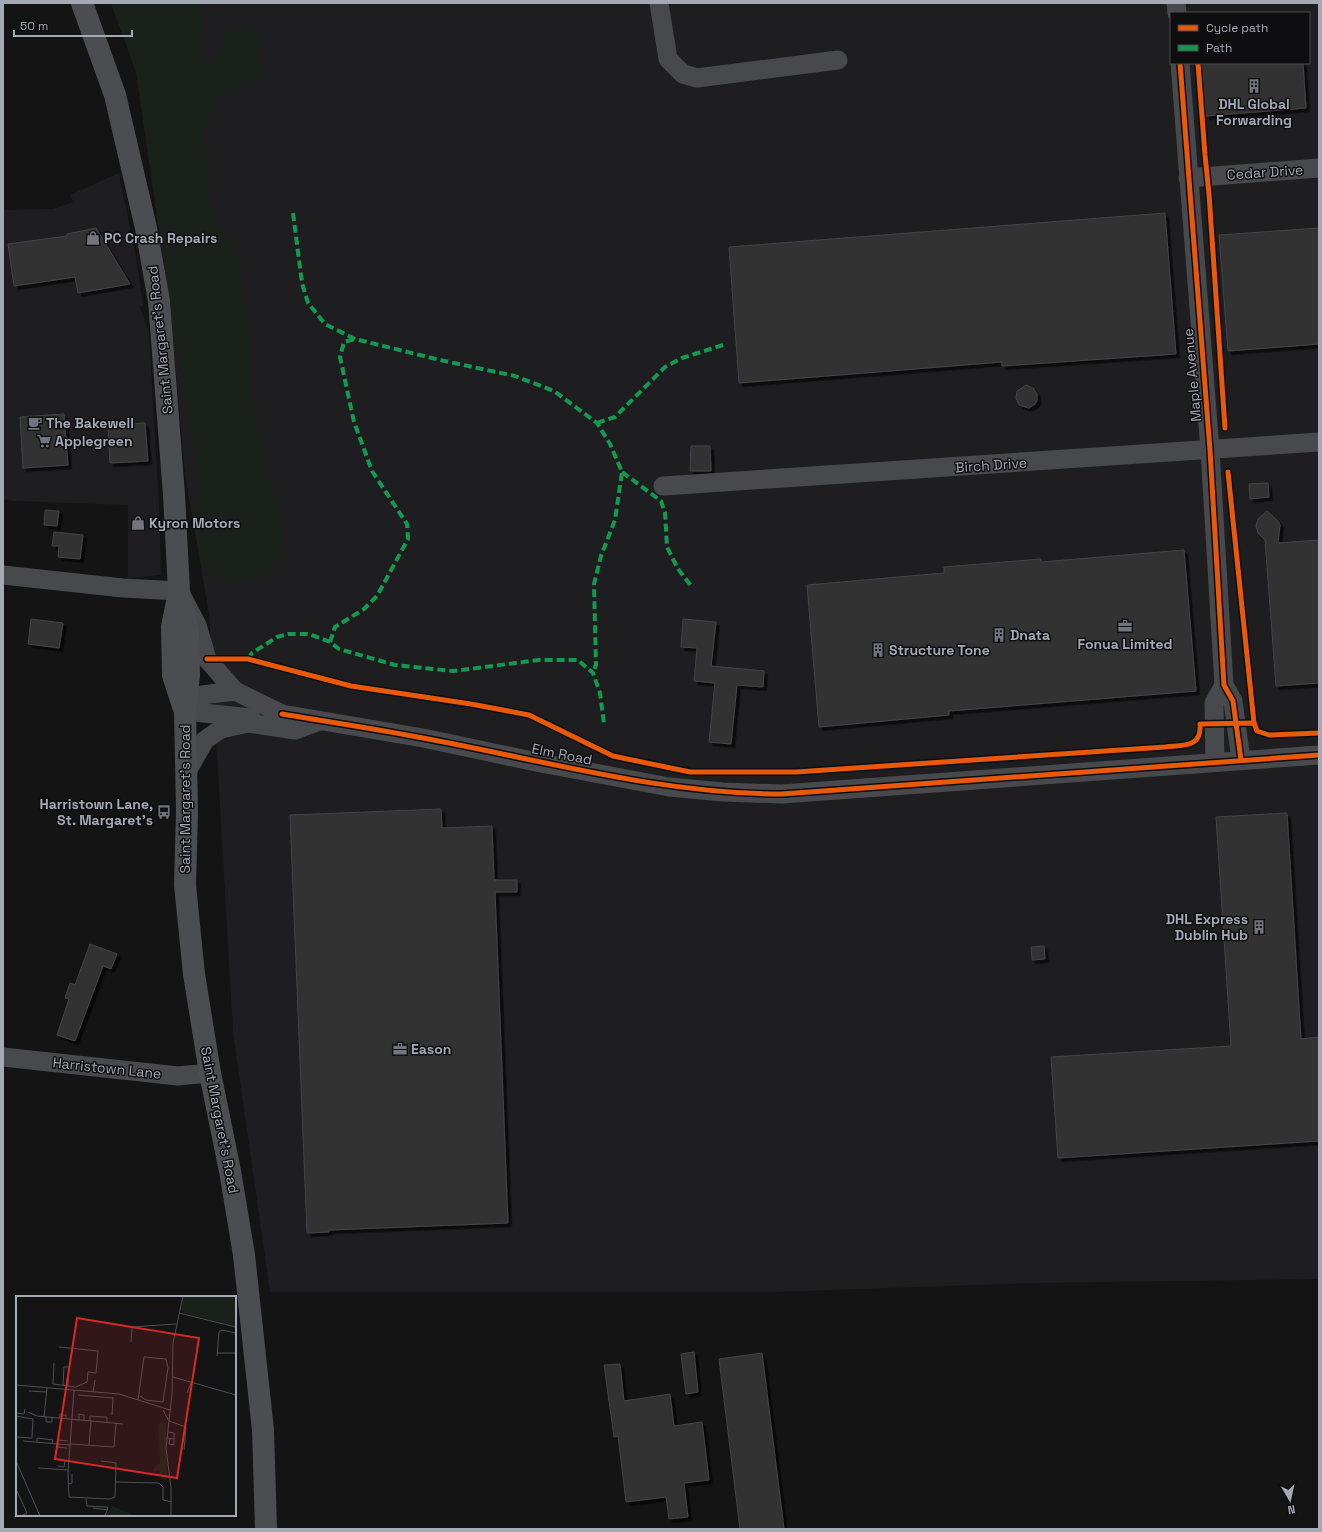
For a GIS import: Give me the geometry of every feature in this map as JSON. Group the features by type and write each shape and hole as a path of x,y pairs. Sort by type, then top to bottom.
{"main road":[{"name":"Saint Margaret's Road","path":"82,3 115,95 146,228 159,301 174,495 179,591 172,627 173,675 185,711 187,811 185,885 194,974 210,1073 230,1171 244,1255 263,1430 266,1529"}],"street":[{"path":"659,3 668,59 683,74 697,78 838,60"},
{"name":"Maple Avenue","path":"1180,64 1210,450 1224,685 1233,701 1241,760"},
{"name":"Cedar Drive","path":"1188,178 1319,168"},
{"name":"Birch Drive","path":"663,486 1319,442"},
{"path":"3,575 123,588 179,591"},
{"name":"Elm Road","path":"179,591 198,625 207,659 235,691 282,714 424,738 542,763 669,787 751,794 782,794 1319,755"},
{"path":"1215,762 1214,703 1224,685"},
{"path":"185,711 202,695 235,691"},
{"name":"Elm Road","path":"185,711 257,718 282,714"},
{"name":"Elm Road","path":"186,773 205,740 221,729 248,723 295,730 321,721"},
{"name":"Harristown Lane","path":"3,1057 178,1076 210,1073"}],"shaded area":[{"path":"111,3 1319,3 1319,1279 1033,1283 774,1292 270,1292 233,1032 209,614 185,474 170,304 136,72"},
{"path":"111,3 195,3 204,14 197,63 220,60 224,30 256,29 262,76 216,98 205,130 212,215 239,253 246,313 251,337 249,378 256,422 283,528 281,556 260,579 228,584 200,563 197,469 170,304 136,72"},
{"path":"119,173 136,257 143,305 140,307 149,333 159,506 161,575 128,578 128,505 14,501 3,499 3,210 53,209 73,202 70,195"}],"building":[{"name":"DHL Global Forwarding","path":"1202,64 1303,64 1306,108 1206,116"},
{"path":"1165,213 1176,354 1002,366 1002,362 739,383 729,247"},
{"path":"96,228 130,284 78,293 75,277 14,286 8,244 67,236 67,234"},
{"path":"1319,228 1319,344 1228,351 1219,235"},
{"path":"1026,385 1033,388 1037,394 1037,401 1029,408 1019,405 1016,398 1017,391"},
{"name":"Applegreen","path":"64,414 68,465 23,468 20,417"},
{"path":"145,423 148,461 110,463 108,425"},
{"path":"691,446 710,446 711,471 690,471"},
{"path":"1268,483 1269,497 1250,499 1249,484"},
{"path":"45,510 59,511 57,526 44,525"},
{"path":"1267,511 1278,521 1280,525 1278,543 1319,540 1319,683 1276,686 1265,540 1258,533 1256,526 1258,519"},
{"path":"54,532 83,535 80,559 58,557 59,546 52,546"},
{"path":"1184,550 1196,691 949,711 949,715 819,727 807,585 944,573 944,567 1041,559 1041,562"},
{"path":"31,619 63,623 59,648 28,644"},
{"path":"683,619 716,622 711,666 764,671 763,687 737,685 731,744 709,742 715,683 694,681 697,648 681,647"},
{"name":"Eason","path":"441,809 442,828 492,826 494,880 517,880 517,892 495,892 508,1223 329,1230 329,1232 307,1233 290,815"},
{"name":"DHL Express Dublin Hub","path":"1287,813 1301,1039 1319,1037 1319,1141 1058,1158 1051,1057 1231,1046 1216,817"},
{"path":"90,944 117,954 111,969 103,966 75,1041 57,1035 69,999 65,998 70,983 75,985"},
{"path":"1044,946 1045,959 1032,960 1031,947"},
{"path":"694,1352 698,1392 686,1394 681,1354"},
{"path":"762,1353 784,1529 740,1529 719,1359"},
{"path":"620,1364 624,1401 670,1394 674,1426 702,1422 709,1480 684,1483 688,1517 669,1519 666,1497 626,1502 618,1436 614,1437 604,1365"}],"marked path":[{"path":"293,213 302,283 308,303 325,324 355,339 440,360 515,376 554,391 597,423 610,444 622,472 615,520 601,556 594,584 596,665 593,673"},
{"path":"330,642 335,627 364,609 377,596 408,539 407,524 372,471 354,422 340,357 344,342 355,339"},
{"path":"597,423 615,417 665,367 682,358 723,345"},
{"path":"622,472 661,501 665,513 667,547 678,569 692,587"},
{"path":"248,659 252,653 277,637 288,634 309,634 330,642 339,649 395,665 453,671 539,660 578,660 593,673 600,693 604,724"}],"cycle path":[{"path":"1180,64 1210,450 1224,685 1233,701 1241,760"},
{"path":"1198,64 1209,194 1225,428"},
{"path":"1228,472 1254,723"},
{"path":"207,659 248,659 351,686 471,704 529,715 613,756 690,772 796,772 1178,746 1190,744 1195,741 1200,732 1200,724 1254,723 1257,731 1269,735 1319,733"},
{"path":"282,714 423,738 646,782 736,792 782,794 1319,755"}],"place":[{"name":"DHL Global Forwarding","path":"1254,86"},
{"name":"PC Crash Repairs","path":"93,238"},
{"name":"The Bakewell","path":"35,423"},
{"name":"Applegreen","path":"44,441"},
{"name":"Kyron Motors","path":"138,523"},
{"name":"Fonua Limited","path":"1125,626"},
{"name":"Dnata","path":"999,635"},
{"name":"Structure Tone","path":"878,650"},
{"name":"Harristown Lane, St. Margaret's","path":"164,812"},
{"name":"DHL Express Dublin Hub","path":"1259,927"},
{"name":"Eason","path":"400,1049"}]}
